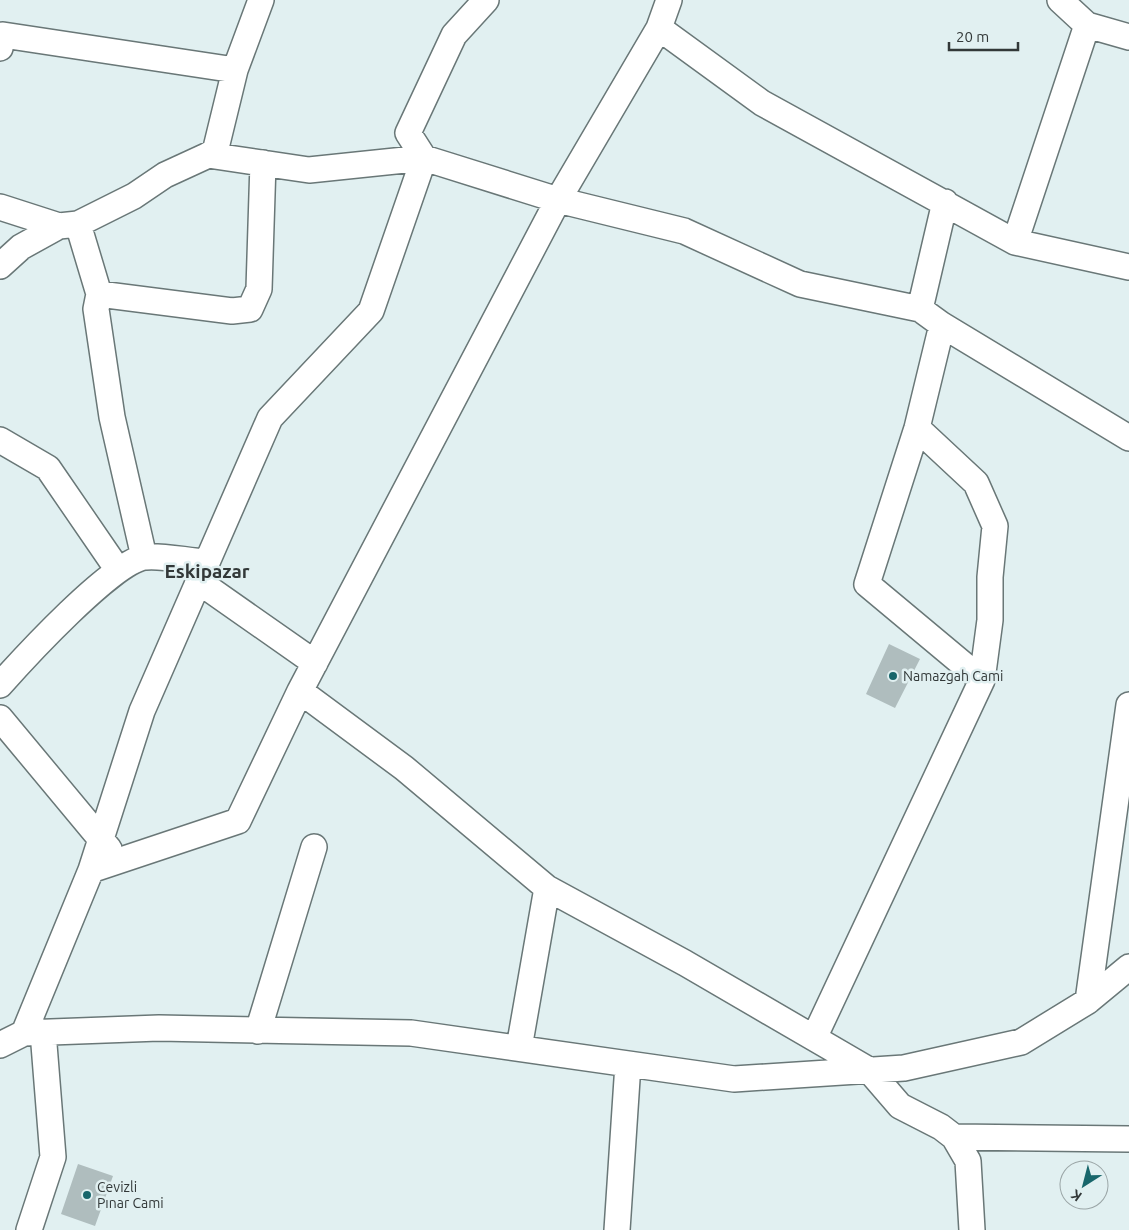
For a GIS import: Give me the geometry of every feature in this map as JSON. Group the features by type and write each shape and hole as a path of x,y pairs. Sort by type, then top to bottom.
{"street":[{"path":"0,266 21,248 134,196 165,175 215,152 235,70 261,0"},
{"path":"424,158 408,133 454,35 486,0"},
{"path":"91,870 238,820 314,663 558,200 659,28 669,0"},
{"path":"1060,0 1087,25 1129,37"},
{"path":"1015,242 1087,25"},
{"path":"659,28 762,103 1015,242 1129,267"},
{"path":"0,48 3,35 235,70"},
{"path":"208,155 309,170 424,158 558,200 684,230 800,284 920,309 1129,438"},
{"path":"29,1230 53,1157 33,1033 91,870 142,711 270,418 371,311 424,158"},
{"path":"99,294 232,311 250,309 260,289 263,163"},
{"path":"920,309 945,202"},
{"path":"0,207 69,225"},
{"path":"69,225 99,294 96,309 112,417 144,557"},
{"path":"942,324 917,428 867,584 982,680"},
{"path":"814,1038 982,680 990,620 990,577 995,526 976,483 917,428"},
{"path":"0,440 48,468 118,570"},
{"path":"1,675 118,570 144,557 202,572 314,663"},
{"path":"300,691 404,768 548,888 685,962 869,1070 900,1106 941,1127 954,1137 968,1161 972,1230"},
{"path":"1088,1001 1129,705"},
{"path":"0,718 118,860"},
{"path":"258,1031 314,846"},
{"path":"518,1048 548,888"},
{"path":"0,1045 33,1033 160,1028 411,1033 734,1079 904,1068 1021,1042 1088,1001 1129,967"},
{"path":"617,1230 628,1064"},
{"path":"954,1137 1129,1139"}],"building":[{"name":"Namazgah Cami","path":"889,644 920,659 895,708 866,694"},
{"name":"Cevizli Pınar Cami","path":"78,1164 113,1176 95,1226 61,1214"}],"place":[{"name":"Namazgah Cami","path":"893,676"},
{"name":"Cevizli Pınar Cami","path":"87,1195"}],"district":[{"name":"Eskipazar","path":"207,571"}]}
